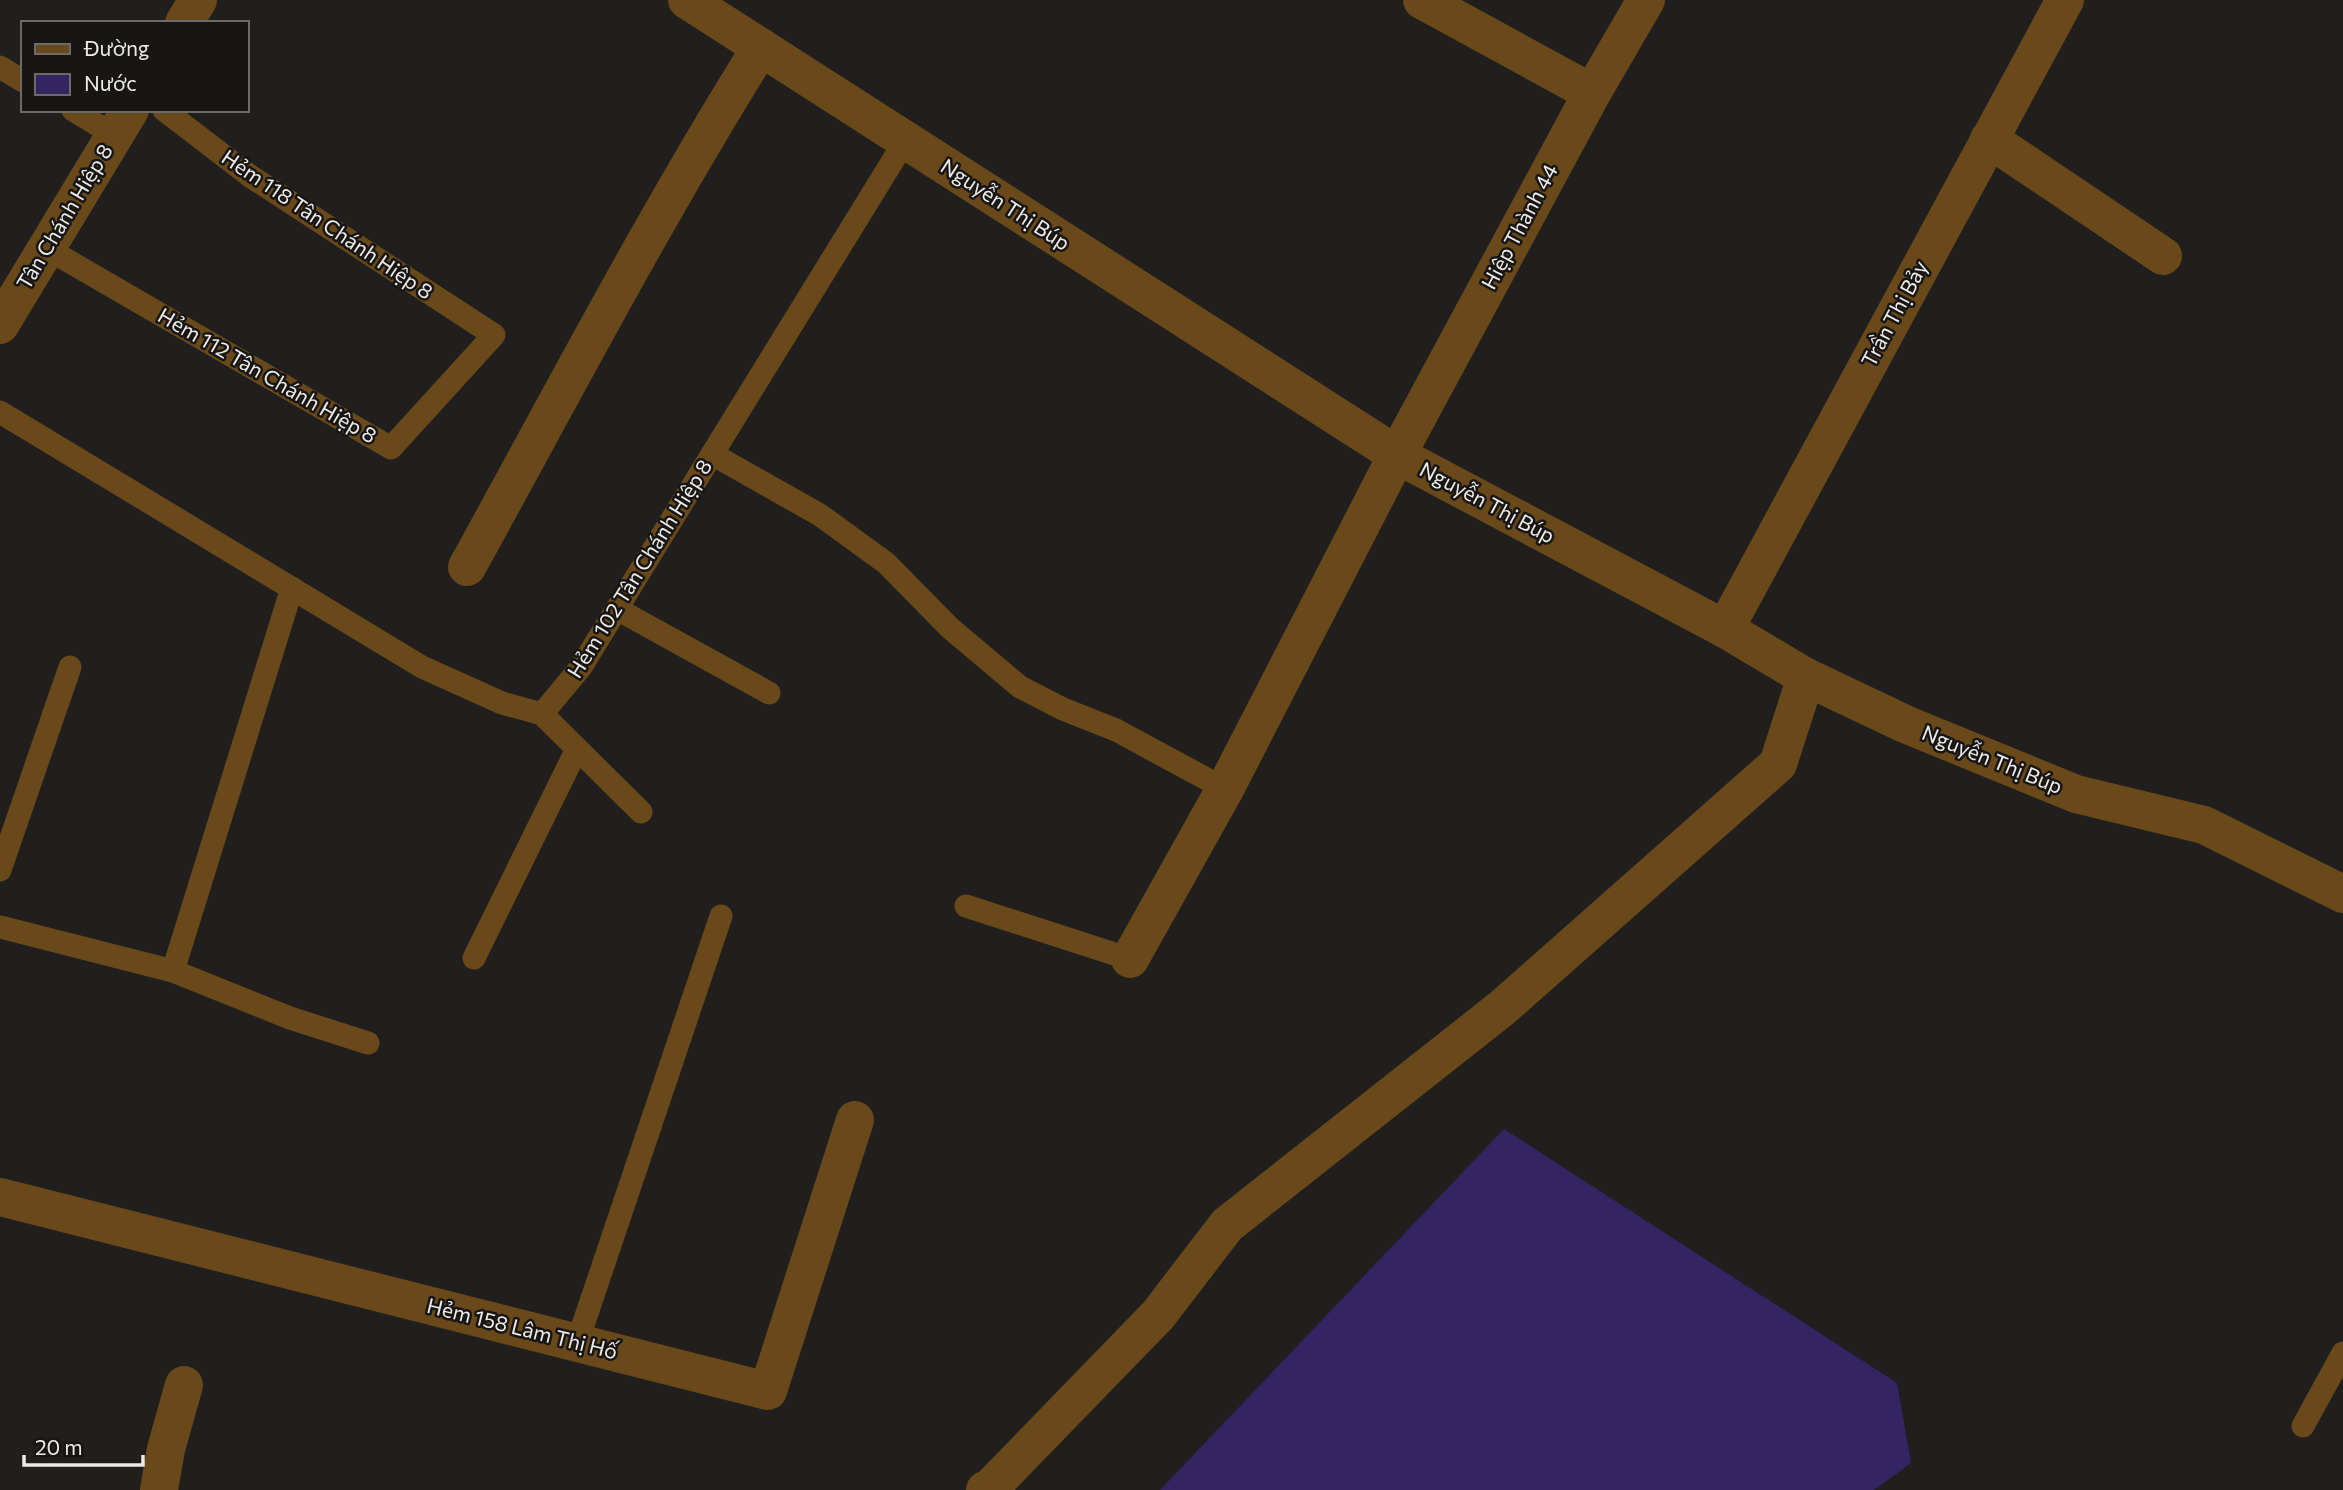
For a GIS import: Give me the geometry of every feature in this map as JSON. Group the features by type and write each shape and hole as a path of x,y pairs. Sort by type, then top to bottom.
{"street":[{"path":"185,21 198,0"},
{"name":"Nguyễn Thị Búp","path":"687,0 1397,455 1725,629 1806,677 1905,724 2076,794 2204,825 2343,894"},
{"path":"1422,0 1592,93"},
{"name":"Hiệp Thành 44","path":"1130,958 1225,789 1397,455 1592,93 1646,0"},
{"name":"Trần Thị Bảy","path":"1725,629 2065,0"},
{"path":"467,567 651,234 761,47"},
{"name":"Tân Chánh Hiệp 8","path":"0,325 122,122"},
{"path":"1989,139 2163,256"},
{"path":"989,1489 1158,1314 1227,1225 1502,1007 1777,764 1806,677"},
{"name":"Hẻm 158 Lâm Thị Hố","path":"0,1197 768,1391 855,1120"},
{"path":"159,1490 166,1450 184,1385"}],"lane":[{"path":"0,67 21,80"},
{"path":"81,112 122,122"},
{"name":"Hẻm 118 Tân Chánh Hiệp 8","path":"167,112 250,176 494,335"},
{"name":"Hẻm 102 Tân Chánh Hiệp 8","path":"541,714 581,667 905,141"},
{"name":"Hẻm 112 Tân Chánh Hiệp 8","path":"46,248 391,448 494,335"},
{"path":"0,412 422,667 502,703 541,714 641,812"},
{"path":"712,454 820,514 886,563 950,628 1020,687 1063,709 1116,730 1225,789"},
{"path":"173,971 292,588"},
{"path":"617,608 769,693"},
{"path":"0,870 70,667"},
{"path":"474,958 577,749"},
{"path":"966,906 1130,958"},
{"path":"578,1343 721,916"},
{"path":"0,928 173,971 290,1018 368,1043"},
{"path":"2303,1426 2343,1353"}],"water":[{"path":"1504,1129 1897,1383 1911,1463 1874,1490 1160,1490"}]}
